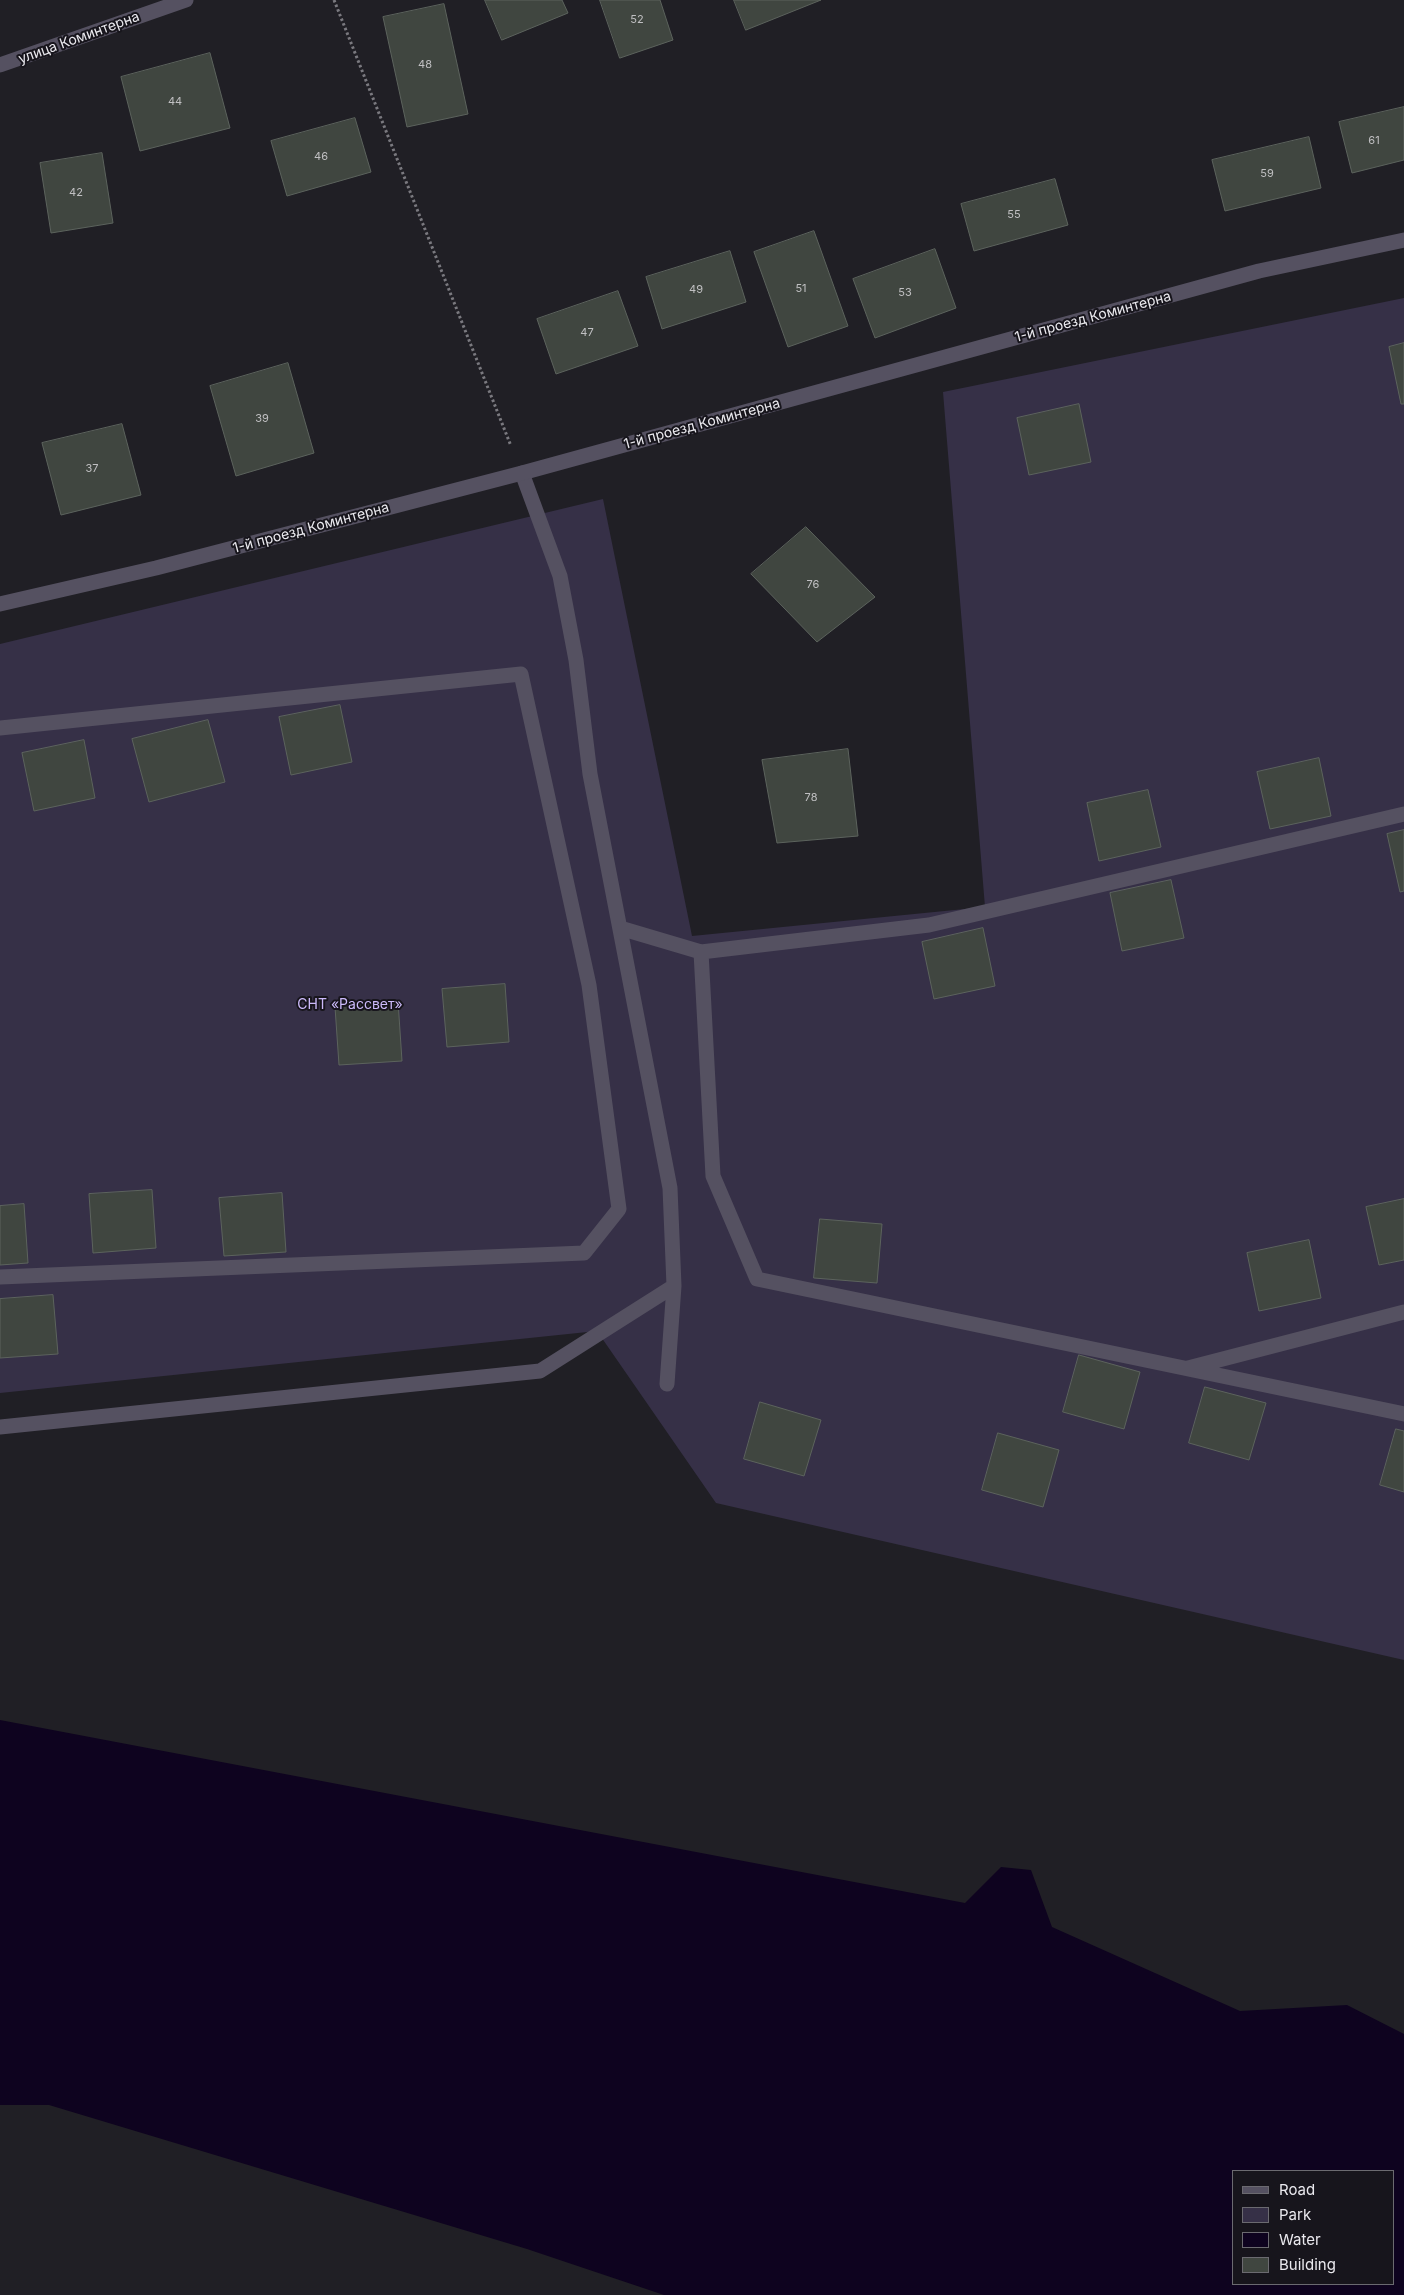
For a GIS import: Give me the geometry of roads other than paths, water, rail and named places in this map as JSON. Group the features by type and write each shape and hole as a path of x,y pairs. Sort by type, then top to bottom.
{"street":[{"name":"улица Коминтерна","path":"0,65 186,0"},
{"name":"1-й проезд Коминтерна","path":"0,604 156,568 522,473 1258,271 1404,240"},
{"path":"522,473 560,576 576,660 590,774 670,1188 674,1286 667,1384"},
{"path":"0,728 521,674 589,985 618,1209 584,1253 0,1277"},
{"path":"620,928 701,952 929,925 1404,814"},
{"path":"701,952 713,1176 757,1279 1404,1414"},
{"path":"0,1427 540,1371 674,1286"},
{"path":"1184,1369 1404,1312"}],"water":[{"path":"0,1720 965,1903 1001,1867 1031,1870 1052,1927 1240,2011 1347,2005 1404,2034 1404,2295 664,2295 527,2249 49,2105 0,2105"}],"park label":[{"name":"СНТ «Рассвет»","path":"350,1005"}]}
